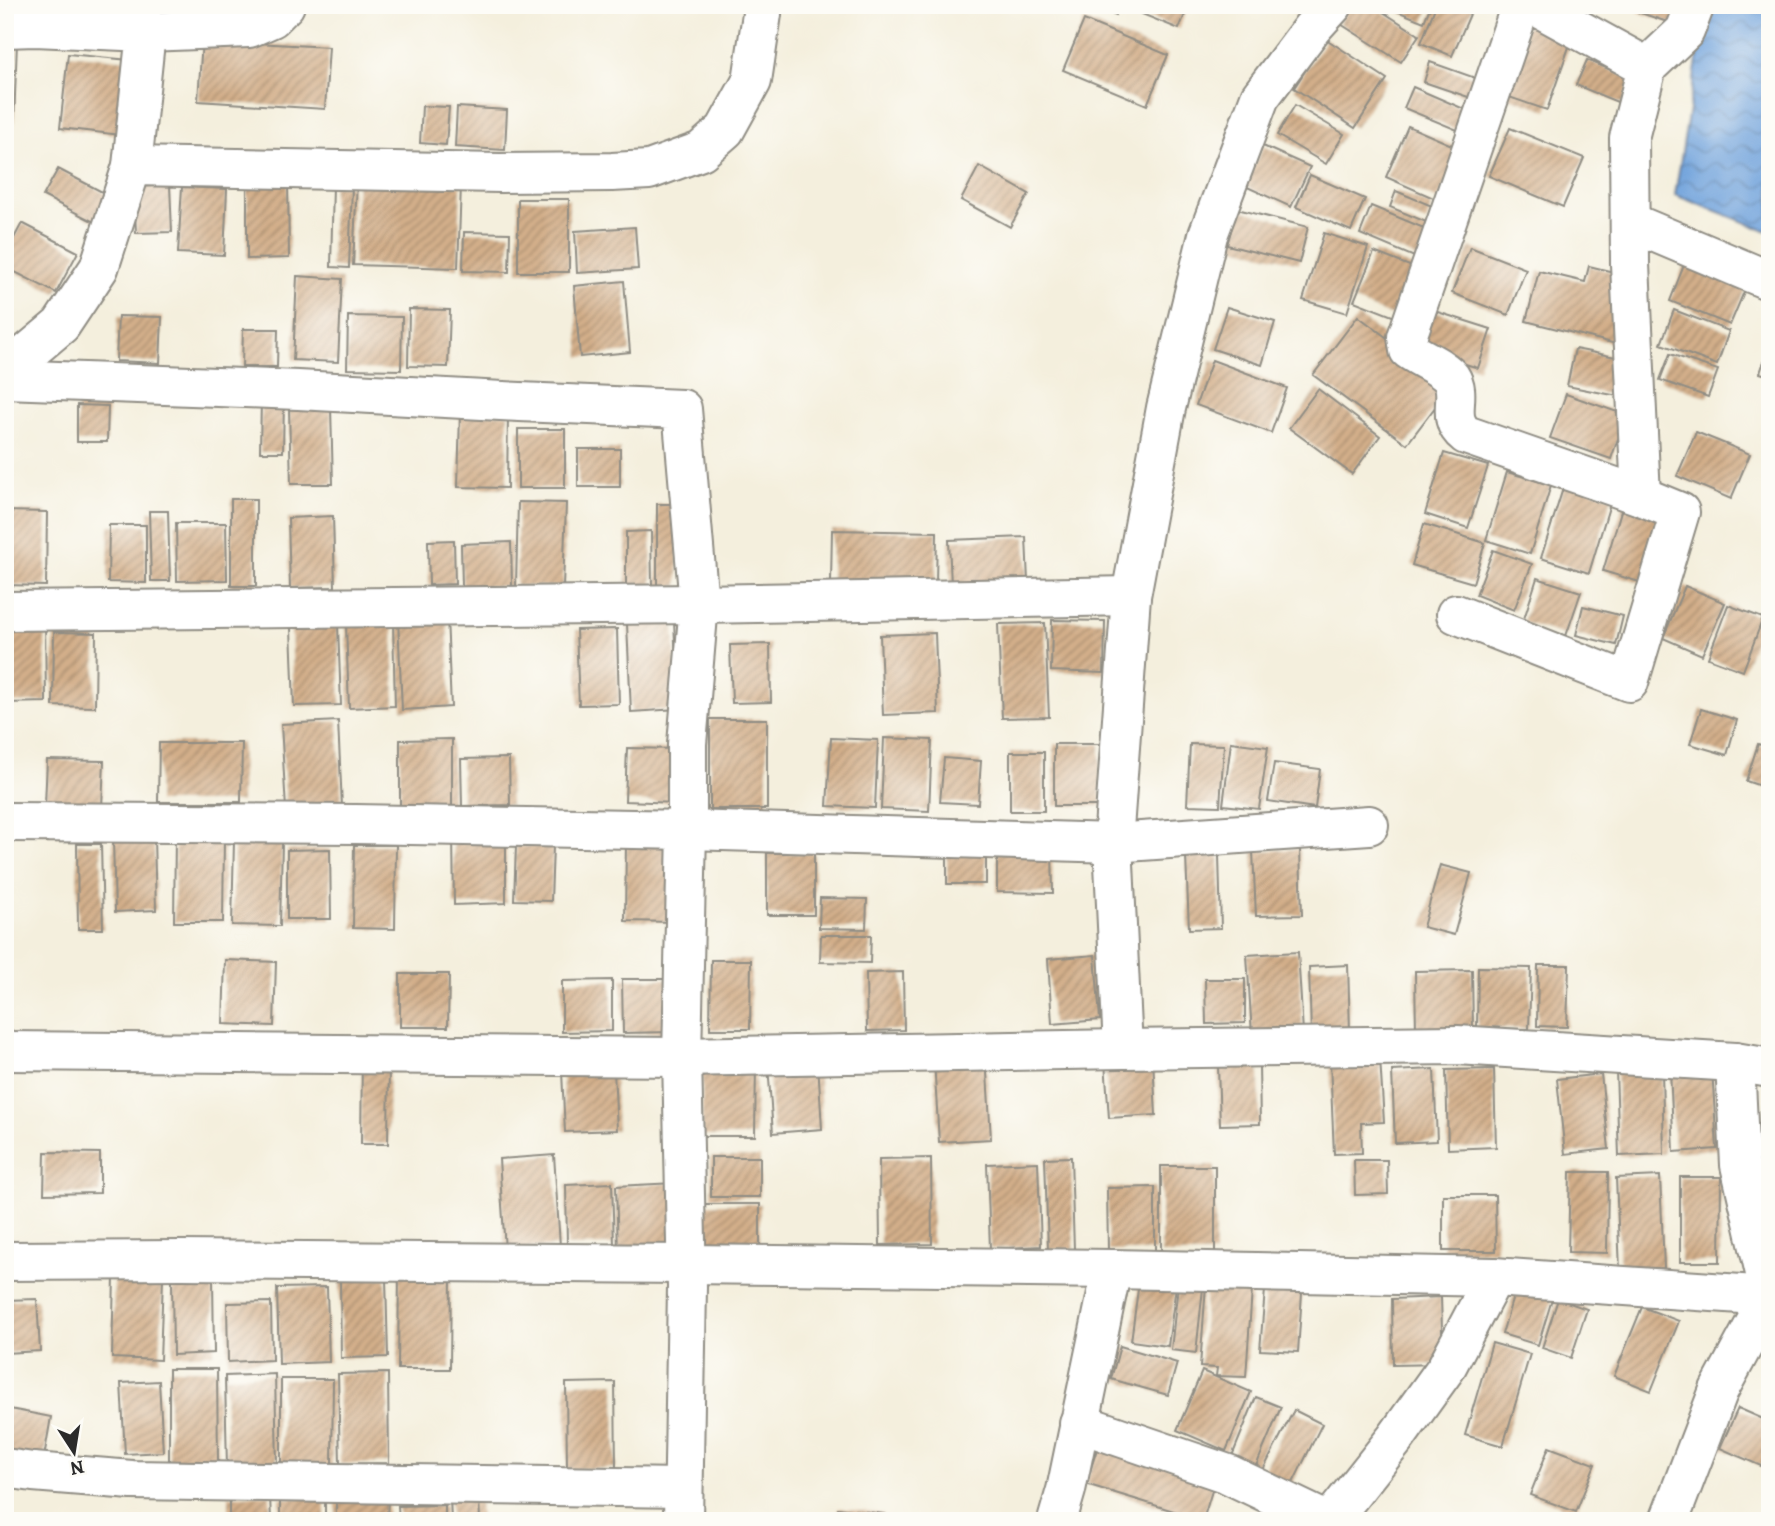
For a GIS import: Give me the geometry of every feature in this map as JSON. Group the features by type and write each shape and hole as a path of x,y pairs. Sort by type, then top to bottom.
{"street":[{"path":"5,28 146,32 248,28 272,18 285,5"},
{"path":"132,166 500,173 649,170 701,151 725,130 752,81 761,5"},
{"path":"1124,1049 1113,843 1132,596 1166,408 1208,235 1260,97 1312,28 1334,5"},
{"path":"1456,614 1629,682 1680,512 1466,435 1460,431 1454,413 1453,380 1409,349 1407,343 1521,5"},
{"path":"1534,5 1647,67"},
{"path":"1641,496 1629,138 1647,67 1685,31 1695,5"},
{"path":"5,372 61,326 99,268 132,166 146,32"},
{"path":"1630,222 1770,281"},
{"path":"5,379 682,409 699,604 687,744 682,1057 686,1264 683,1505 132,1480 5,1468"},
{"path":"5,611 699,604 1132,596"},
{"path":"5,822 356,824 687,830 1113,843 1369,825"},
{"path":"5,1051 682,1057 1457,1045 1752,1065 1740,1165 1770,1296 1719,1390 1669,1521"},
{"path":"5,1261 195,1260 1112,1269 1494,1277 1770,1296"},
{"path":"1057,1521 1112,1269"},
{"path":"1079,1423 1227,1474 1328,1521 1395,1439 1446,1368 1494,1277"}],"water":[{"path":"1706,5 1770,5 1770,232 1675,195"}],"building":[{"path":"1091,5 1119,5 1116,15"},
{"path":"1128,5 1189,5 1179,29 1127,8"},
{"path":"1278,5 1312,5 1307,18"},
{"path":"1350,5 1372,5 1419,35 1401,62 1339,23"},
{"path":"1431,5 1424,22 1387,7"},
{"path":"1436,5 1474,5 1452,56 1421,43"},
{"path":"1640,5 1686,5 1679,26 1638,12"},
{"path":"1084,20 1168,55 1147,105 1063,70"},
{"path":"1527,26 1571,41 1547,110 1503,95"},
{"path":"1326,39 1387,79 1355,128 1294,88"},
{"path":"202,40 329,47 325,109 198,101"},
{"path":"5,42 17,42 14,122 5,122"},
{"path":"68,54 129,60 121,135 60,128"},
{"path":"1587,60 1633,79 1622,104 1576,85"},
{"path":"1430,62 1484,81 1477,100 1424,82"},
{"path":"1413,87 1471,112 1462,132 1404,108"},
{"path":"1295,105 1344,134 1326,164 1277,135"},
{"path":"422,106 449,107 446,145 420,143"},
{"path":"457,107 507,110 505,150 455,147"},
{"path":"1408,126 1461,149 1438,200 1386,177"},
{"path":"1510,128 1584,158 1563,207 1489,176"},
{"path":"1263,146 1310,167 1291,207 1245,186"},
{"path":"979,166 1029,194 1010,227 961,200"},
{"path":"58,169 110,196 96,223 43,196"},
{"path":"1310,175 1365,199 1351,231 1296,207"},
{"path":"247,181 288,181 289,258 247,259"},
{"path":"357,181 461,185 458,268 353,265"},
{"path":"170,185 172,232 136,233 134,187"},
{"path":"333,185 352,186 349,268 331,267"},
{"path":"182,187 227,189 224,255 178,253"},
{"path":"1396,191 1432,206 1426,222 1390,207"},
{"path":"518,199 569,199 569,272 518,272"},
{"path":"1371,206 1431,231 1419,259 1360,234"},
{"path":"1237,209 1308,227 1299,263 1227,245"},
{"path":"22,223 78,252 56,293 5,267 5,255"},
{"path":"635,227 638,269 577,273 575,231"},
{"path":"464,232 510,233 509,272 463,271"},
{"path":"1324,233 1368,247 1347,313 1303,300"},
{"path":"1470,247 1526,269 1508,315 1452,293"},
{"path":"1374,252 1425,272 1405,321 1354,301"},
{"path":"1688,255 1749,280 1730,325 1670,301"},
{"path":"1589,266 1626,275 1620,345 1526,321 1539,271 1585,282"},
{"path":"297,276 342,279 338,362 293,360"},
{"path":"624,281 630,352 580,357 574,286"},
{"path":"1227,307 1275,322 1262,365 1213,349"},
{"path":"1425,308 1491,329 1478,368 1412,347"},
{"path":"409,309 450,310 448,367 408,366"},
{"path":"1674,310 1729,331 1717,365 1661,344"},
{"path":"118,316 162,317 160,363 116,361"},
{"path":"348,316 402,317 401,370 347,369"},
{"path":"1358,316 1451,386 1407,444 1313,375"},
{"path":"243,329 278,329 277,367 242,367"},
{"path":"1770,346 1770,376 1760,373"},
{"path":"1575,349 1626,359 1618,396 1567,386"},
{"path":"1670,354 1718,370 1708,397 1660,380"},
{"path":"1212,360 1287,388 1271,433 1196,405"},
{"path":"1318,389 1380,436 1352,474 1289,428"},
{"path":"1566,394 1626,415 1611,459 1550,438"},
{"path":"261,399 284,399 283,452 260,452"},
{"path":"77,405 108,406 107,442 77,442"},
{"path":"289,408 331,408 333,484 291,484"},
{"path":"460,413 508,414 507,488 458,487"},
{"path":"518,429 565,429 565,488 518,488"},
{"path":"1696,432 1750,454 1731,499 1677,476"},
{"path":"578,449 620,449 620,487 578,487"},
{"path":"1444,453 1488,466 1468,528 1425,514"},
{"path":"1507,472 1551,485 1530,554 1486,540"},
{"path":"1565,482 1612,497 1589,573 1541,558"},
{"path":"231,499 256,499 256,586 231,586"},
{"path":"1624,501 1667,513 1646,584 1603,571"},
{"path":"518,502 566,503 563,587 516,586"},
{"path":"657,504 679,504 678,586 657,586"},
{"path":"5,511 47,512 46,586 5,585"},
{"path":"149,511 168,511 170,581 151,581"},
{"path":"333,516 335,587 290,588 288,518"},
{"path":"176,523 226,523 227,580 177,581"},
{"path":"1424,524 1485,543 1473,583 1412,565"},
{"path":"109,525 146,525 146,583 108,582"},
{"path":"832,530 937,532 936,584 831,582"},
{"path":"651,531 652,585 626,586 626,532"},
{"path":"1026,537 1028,582 951,585 949,540"},
{"path":"454,540 455,584 429,585 428,541"},
{"path":"511,542 512,586 462,587 461,544"},
{"path":"1493,550 1532,564 1514,610 1476,595"},
{"path":"1537,578 1581,592 1566,636 1523,622"},
{"path":"1685,586 1725,603 1702,655 1663,638"},
{"path":"1728,605 1763,618 1743,671 1708,658"},
{"path":"1583,606 1623,616 1616,645 1576,635"},
{"path":"447,617 451,707 402,710 398,619"},
{"path":"45,620 46,702 5,703 5,621"},
{"path":"1052,620 1105,621 1104,673 1051,671"},
{"path":"674,621 678,709 631,712 627,624"},
{"path":"393,622 395,706 349,708 346,624"},
{"path":"1045,623 1049,717 1002,718 998,624"},
{"path":"338,626 341,705 294,706 291,628"},
{"path":"617,629 619,704 579,705 576,630"},
{"path":"54,632 96,633 95,707 53,706"},
{"path":"935,633 938,713 883,715 880,635"},
{"path":"770,644 771,702 732,703 730,645"},
{"path":"1701,709 1737,720 1727,755 1690,744"},
{"path":"710,719 767,719 767,809 710,809"},
{"path":"338,721 342,806 286,809 281,724"},
{"path":"831,738 878,740 875,808 827,806"},
{"path":"884,738 932,740 929,811 881,809"},
{"path":"452,739 452,806 400,806 400,740"},
{"path":"1231,742 1268,747 1259,809 1223,805"},
{"path":"159,743 242,743 241,802 158,802"},
{"path":"1054,744 1100,744 1101,806 1054,806"},
{"path":"1190,744 1224,745 1220,806 1187,805"},
{"path":"1758,744 1770,748 1770,789 1746,781"},
{"path":"627,748 679,749 677,803 625,801"},
{"path":"1010,752 1044,752 1044,811 1010,811"},
{"path":"509,758 510,805 462,806 461,759"},
{"path":"944,758 981,761 978,804 940,802"},
{"path":"47,760 104,761 102,807 45,805"},
{"path":"1274,763 1320,769 1315,808 1268,801"},
{"path":"506,833 506,903 454,905 453,834"},
{"path":"175,836 224,837 223,922 174,922"},
{"path":"154,838 156,910 115,912 113,839"},
{"path":"234,841 282,842 280,926 232,925"},
{"path":"626,843 676,843 675,922 625,921"},
{"path":"77,844 101,844 103,929 78,929"},
{"path":"354,845 396,845 395,929 353,928"},
{"path":"516,846 553,846 551,901 514,900"},
{"path":"330,849 331,919 287,919 287,850"},
{"path":"1300,849 1302,915 1256,916 1253,851"},
{"path":"997,851 1052,851 1053,893 997,892"},
{"path":"947,852 986,852 986,884 947,884"},
{"path":"767,853 814,853 814,915 767,915"},
{"path":"1219,855 1221,928 1189,929 1186,856"},
{"path":"1440,865 1471,873 1454,935 1423,927"},
{"path":"820,898 867,899 866,929 819,928"},
{"path":"821,935 871,935 870,963 820,962"},
{"path":"1298,952 1303,1032 1252,1035 1247,955"},
{"path":"1095,955 1100,1020 1052,1024 1048,959"},
{"path":"225,960 276,962 274,1026 223,1024"},
{"path":"711,960 751,960 750,1029 710,1029"},
{"path":"1348,965 1350,1031 1311,1033 1309,967"},
{"path":"1538,965 1569,965 1567,1027 1537,1026"},
{"path":"1478,967 1531,968 1529,1029 1477,1028"},
{"path":"1472,970 1473,1031 1416,1032 1415,971"},
{"path":"903,972 904,1030 867,1031 866,973"},
{"path":"400,974 449,974 448,1027 400,1027"},
{"path":"622,979 672,979 673,1032 623,1033"},
{"path":"1205,979 1245,979 1245,1023 1206,1024"},
{"path":"612,980 612,1031 562,1032 562,981"},
{"path":"986,1056 991,1139 939,1142 934,1060"},
{"path":"1380,1058 1384,1122 1361,1123 1362,1153 1334,1154 1330,1061"},
{"path":"1153,1059 1156,1115 1109,1118 1105,1062"},
{"path":"362,1060 389,1060 388,1144 361,1144"},
{"path":"756,1062 755,1136 702,1136 702,1063"},
{"path":"818,1062 822,1129 773,1133 768,1065"},
{"path":"1259,1065 1260,1124 1220,1125 1218,1066"},
{"path":"1712,1068 1717,1149 1674,1152 1670,1070"},
{"path":"1434,1069 1437,1141 1395,1143 1392,1071"},
{"path":"1494,1069 1496,1147 1448,1149 1446,1070"},
{"path":"614,1070 617,1130 565,1132 562,1072"},
{"path":"1662,1070 1664,1154 1619,1156 1616,1071"},
{"path":"1601,1074 1609,1149 1565,1154 1557,1079"},
{"path":"45,1152 100,1153 100,1193 44,1194"},
{"path":"554,1155 560,1246 505,1250 499,1159"},
{"path":"711,1157 760,1157 760,1197 711,1197"},
{"path":"1071,1157 1074,1249 1048,1250 1045,1158"},
{"path":"931,1158 932,1244 880,1245 879,1159"},
{"path":"1354,1160 1387,1160 1388,1194 1355,1195"},
{"path":"1038,1162 1041,1246 990,1249 987,1164"},
{"path":"1161,1166 1215,1166 1215,1254 1161,1254"},
{"path":"1570,1172 1608,1172 1607,1253 1568,1252"},
{"path":"1660,1176 1664,1268 1620,1270 1616,1178"},
{"path":"1680,1177 1721,1177 1720,1262 1680,1262"},
{"path":"612,1183 614,1245 567,1246 566,1185"},
{"path":"675,1183 677,1248 618,1250 616,1186"},
{"path":"1155,1187 1155,1251 1108,1251 1107,1188"},
{"path":"1443,1195 1495,1195 1496,1251 1443,1251"},
{"path":"704,1204 760,1204 760,1249 703,1248"},
{"path":"399,1272 451,1273 450,1369 398,1369"},
{"path":"114,1276 163,1278 160,1360 112,1358"},
{"path":"386,1278 388,1357 341,1358 340,1279"},
{"path":"213,1279 214,1353 173,1355 172,1280"},
{"path":"1139,1282 1176,1286 1168,1346 1131,1341"},
{"path":"1517,1283 1554,1293 1538,1345 1502,1334"},
{"path":"1178,1285 1203,1288 1196,1353 1171,1350"},
{"path":"1206,1285 1252,1289 1246,1377 1216,1376 1217,1368 1200,1367"},
{"path":"327,1287 329,1362 279,1364 277,1288"},
{"path":"1265,1290 1302,1293 1298,1352 1260,1350"},
{"path":"1441,1297 1443,1364 1393,1365 1392,1299"},
{"path":"37,1299 40,1351 5,1353 5,1300"},
{"path":"1558,1299 1587,1309 1571,1358 1542,1348"},
{"path":"271,1302 272,1360 228,1362 227,1303"},
{"path":"1642,1307 1679,1321 1651,1391 1614,1376"},
{"path":"1492,1343 1530,1354 1503,1446 1465,1435"},
{"path":"1120,1346 1177,1363 1168,1395 1111,1379"},
{"path":"169,1369 217,1369 218,1463 169,1463"},
{"path":"1202,1371 1251,1392 1226,1451 1177,1430"},
{"path":"388,1373 389,1463 340,1464 338,1374"},
{"path":"275,1374 277,1466 227,1468 225,1376"},
{"path":"281,1379 333,1379 332,1467 281,1467"},
{"path":"159,1381 163,1452 125,1454 121,1383"},
{"path":"615,1382 616,1468 567,1469 566,1383"},
{"path":"1256,1397 1281,1407 1254,1471 1230,1461"},
{"path":"5,1408 51,1417 43,1463 5,1456"},
{"path":"1738,1408 1770,1422 1770,1470 1720,1448"},
{"path":"1294,1410 1322,1424 1291,1487 1262,1472"},
{"path":"1098,1446 1215,1481 1203,1520 1086,1484"},
{"path":"1549,1447 1595,1464 1576,1512 1530,1495"},
{"path":"270,1495 271,1521 229,1521 229,1496"},
{"path":"336,1495 388,1495 387,1521 336,1521"},
{"path":"479,1495 480,1521 451,1521 450,1496"},
{"path":"280,1498 325,1498 325,1521 280,1521"},
{"path":"445,1505 445,1521 399,1521 398,1506"},
{"path":"838,1508 884,1514 882,1521 836,1521"}]}
